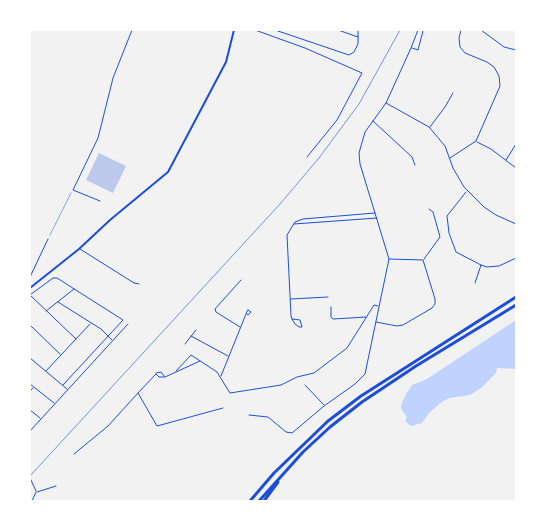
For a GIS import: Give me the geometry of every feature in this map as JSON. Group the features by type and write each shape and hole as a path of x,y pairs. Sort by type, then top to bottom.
{"highway":[{"path":"250,501 274,473 334,416 361,396 516,297"},
{"path":"259,501 310,446 362,402 416,366 516,305"},
{"path":"264,501 282,475"}],"street":[{"path":"100,200 73,190 98,138 113,78 132,30"},
{"path":"30,288 79,249 174,165 226,62 234,30"},
{"path":"255,30 305,48 362,73 337,120 307,157"},
{"path":"276,30 352,55 358,44 358,30"},
{"path":"338,30 358,37"},
{"path":"249,415 268,417 289,433 292,433 324,406 355,384 364,374 389,259 360,164 359,153 365,132 386,103 418,30"},
{"path":"449,158 476,142 500,86 499,76 494,67 465,53 460,47 459,38 461,30"},
{"path":"482,30 504,46 516,50"},
{"path":"411,48 418,50 423,31"},
{"path":"429,127 446,107 454,93"},
{"path":"386,103 429,127 445,146 458,179 467,191 484,207 516,224"},
{"path":"373,121 412,157 415,165"},
{"path":"476,142 491,148 516,168"},
{"path":"506,160 516,144"},
{"path":"467,191 446,216 449,233 456,252 481,265 499,266 516,258"},
{"path":"423,260 440,237 433,212 429,209"},
{"path":"292,319 287,235 293,224 297,220 303,219 375,213"},
{"path":"293,224 377,218"},
{"path":"30,277 48,239"},
{"path":"79,249 134,283 139,284"},
{"path":"389,259 423,260"},
{"path":"375,322 403,325 432,308 435,304 435,299 423,260"},
{"path":"475,283 481,265"},
{"path":"63,385 122,322 122,318 57,278 53,278 30,295 76,339"},
{"path":"240,280 215,309 216,312 240,327"},
{"path":"46,311 75,289"},
{"path":"290,299 328,297"},
{"path":"58,302 113,340"},
{"path":"176,371 191,355 201,360 221,376 228,391 233,393 281,385 297,377 314,373 347,348 374,305 378,306"},
{"path":"331,307 331,317 333,319 366,317"},
{"path":"221,376 246,314"},
{"path":"46,371 91,323"},
{"path":"30,431 128,324"},
{"path":"30,325 61,355"},
{"path":"185,344 196,330"},
{"path":"191,336 229,356"},
{"path":"30,358 68,389"},
{"path":"156,374 159,377 165,377 201,360"},
{"path":"74,454 108,426 156,374 161,372 165,377"},
{"path":"30,384 54,404"},
{"path":"305,385 324,406"},
{"path":"30,391 34,387"},
{"path":"138,393 157,426 223,408"},
{"path":"30,410 41,419"},
{"path":"30,478 37,492"},
{"path":"32,501 37,492 56,486"}],"path":[{"path":"48,239 73,190"}],"water":[{"path":"516,320 516,369 497,368 496,373 481,388 470,395 449,398 442,402 429,413 422,423 411,426 405,421 407,417 401,406 412,385 427,379"}],"building":[{"path":"99,153 126,166 113,193 86,180"}],"railway":[{"path":"30,476 280,204 319,158 359,104 400,30"}]}
